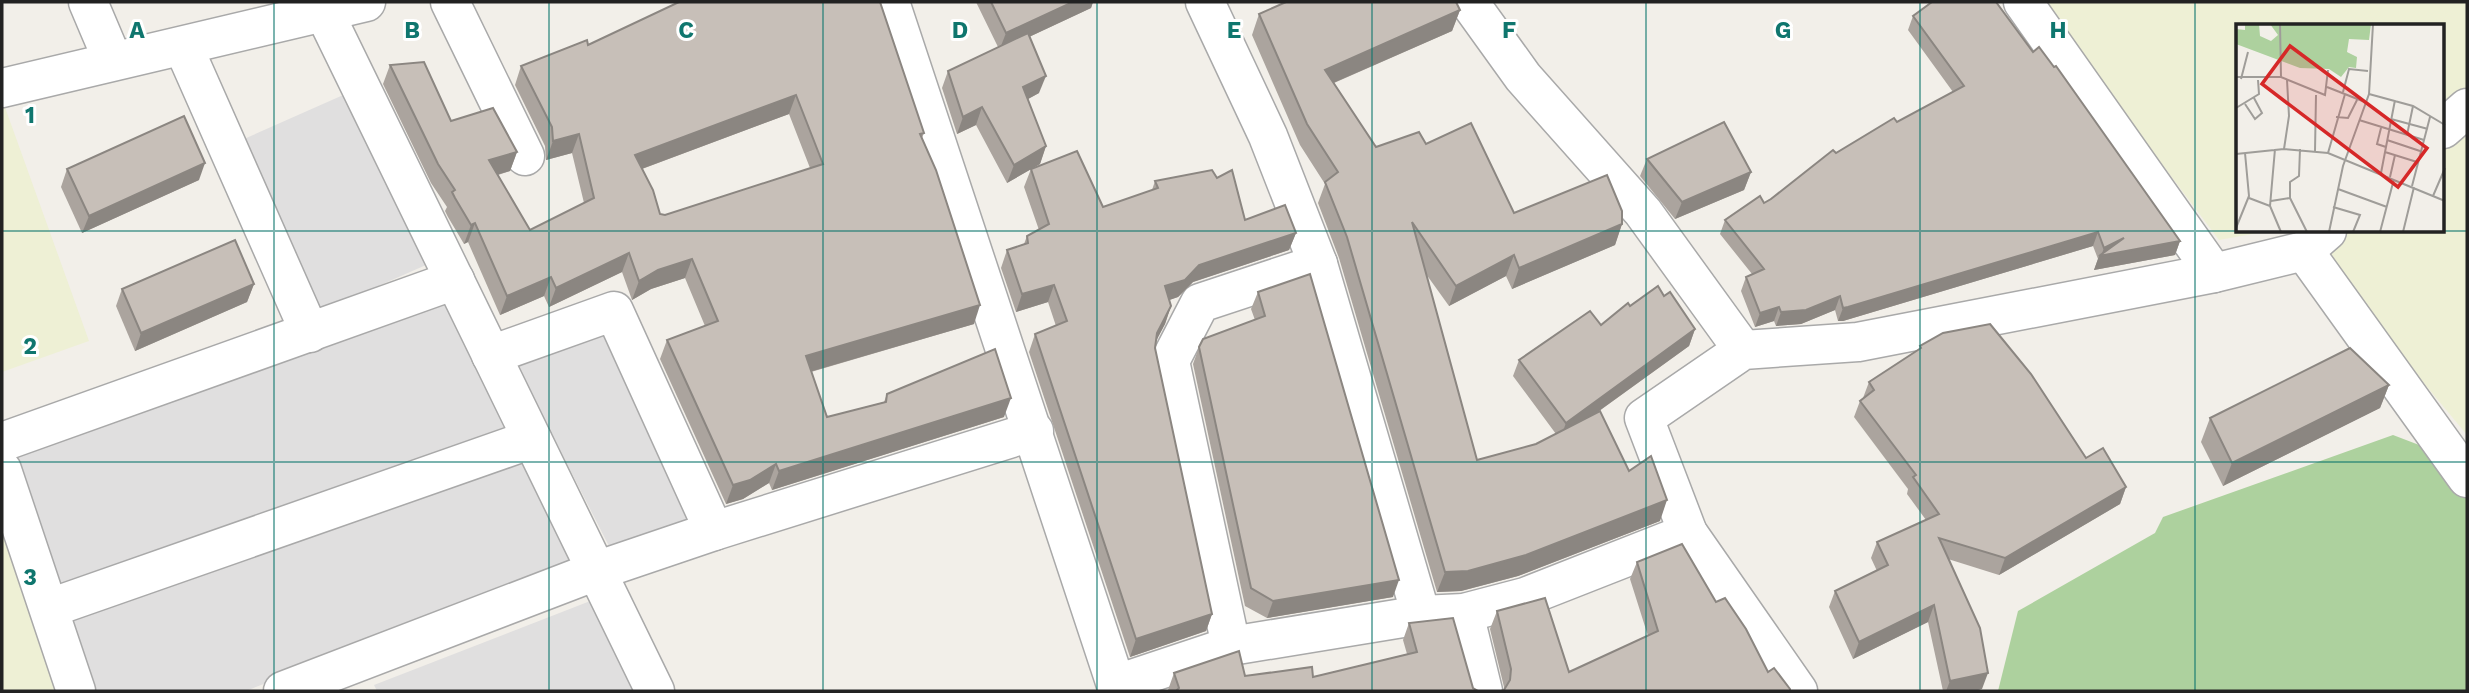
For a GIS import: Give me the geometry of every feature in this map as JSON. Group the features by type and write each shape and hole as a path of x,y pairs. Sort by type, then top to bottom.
{"street":[{"path":"88,2 113,61"},
{"path":"2,88 366,2"},
{"path":"450,2 525,156"},
{"path":"890,2 1117,688 1231,646 1420,615 1464,613 1525,597 1688,533"},
{"path":"1205,2 1268,136 1318,264 1420,615"},
{"path":"1469,2 1523,77 1643,212 1743,350"},
{"path":"2023,2 2214,273"},
{"path":"324,12 655,691"},
{"path":"183,46 310,333"},
{"path":"2444,128 2467,107"},
{"path":"1798,691 1688,533 1644,418 1743,350 1858,342 2214,273 2316,241 2467,478"},
{"path":"1231,646 1170,361 1200,303 1318,264"},
{"path":"2,442 455,280"},
{"path":"491,355 614,311 714,531"},
{"path":"283,691 352,679 596,571 714,531 1034,431"},
{"path":"50,608 532,439"},
{"path":"2,470 76,691"},
{"path":"1464,613 1483,691"}],"shaded area":[{"path":"350,92 426,265 319,312 244,139"},
{"path":"448,300 510,428 61,592 11,453"},
{"path":"610,329 689,522 610,548 513,358"},
{"path":"534,457 578,560 246,691 92,691 68,618"},
{"path":"598,598 635,691 377,691 374,685"}],"green space":[{"path":"2040,2 2467,2 2467,435 2319,257 2304,251 2296,233 2444,233 2444,24 2236,24 2236,233 2258,233 2219,240"},
{"path":"2,99 89,341 2,372"},
{"path":"2393,435 2427,448 2467,453 2467,691 1998,691 2018,611 2155,533 2163,517"},
{"path":"2,470 76,691 2,691"}],"building":[{"path":"679,2 880,2 924,133 920,134 936,170 980,305 806,356 827,417 886,402 887,394 995,349 1011,398 779,471 776,464 750,480 733,485 667,340 718,321 692,259 658,270 639,281 629,253 556,288 551,277 507,296 475,223 471,225 455,198 452,192 455,190 438,164 390,65 424,62 451,121 493,108 517,152 489,160 530,230 594,198 579,134 553,141 552,127 521,66 587,40 588,45","holes":["796,95 823,164 665,215 660,214 653,190 635,155"]},
{"path":"991,2 1073,2 1006,33"},
{"path":"1286,2 1456,2 1460,10 1325,70 1376,147 1419,132 1426,144 1471,123 1514,213 1607,175 1622,211 1622,224 1519,268 1514,255 1456,286 1412,222 1477,460 1536,444 1600,411 1629,471 1651,456 1667,500 1526,555 1468,571 1445,572 1347,237 1325,182 1338,172 1307,124 1259,14"},
{"path":"1932,2 1996,2 2033,52 2039,47 2054,67 2056,66 2180,241 2099,256 2124,238 2104,248 2098,232 1848,307 1843,308 1840,296 1806,310 1781,312 1779,307 1760,313 1746,277 1764,269 1725,220 1760,196 1764,203 1771,199 1833,150 1836,153 1894,118 1897,122 1964,86 1913,16"},
{"path":"1028,33 1046,76 1023,87 1046,146 1014,165 982,107 963,117 948,71"},
{"path":"184,116 205,163 89,216 67,169"},
{"path":"1724,122 1751,172 1682,202 1647,159"},
{"path":"1077,151 1103,207 1158,188 1155,181 1212,170 1217,178 1232,170 1245,220 1285,205 1296,233 1199,265 1185,280 1165,286 1171,306 1157,333 1155,348 1212,614 1136,639 1035,334 1067,321 1054,285 1022,294 1007,250 1028,243 1027,236 1049,224 1031,169"},
{"path":"235,240 254,284 141,333 122,289"},
{"path":"1310,274 1399,580 1273,601 1251,588 1199,347 1203,339 1265,316 1258,292"},
{"path":"1658,286 1664,296 1670,292 1695,329 1566,423 1519,360 1590,311 1601,325 1628,303 1630,306"},
{"path":"1990,324 2031,374 2086,458 2103,448 2126,487 2005,558 1939,538 1980,628 1988,673 1950,681 1934,605 1859,642 1835,591 1888,565 1877,542 1939,514 1913,477 1916,475 1860,401 1874,390 1869,382 1943,333"},
{"path":"2350,348 2389,385 2232,463 2210,418"},
{"path":"1682,544 1716,602 1725,598 1746,629 1768,672 1774,668 1790,691 1501,691 1510,680 1511,669 1497,611 1545,598 1569,672 1658,631 1637,562"},
{"path":"1453,618 1473,688 1478,691 1176,691 1179,688 1174,673 1239,651 1245,676 1312,667 1313,677 1417,652 1409,623"}]}
